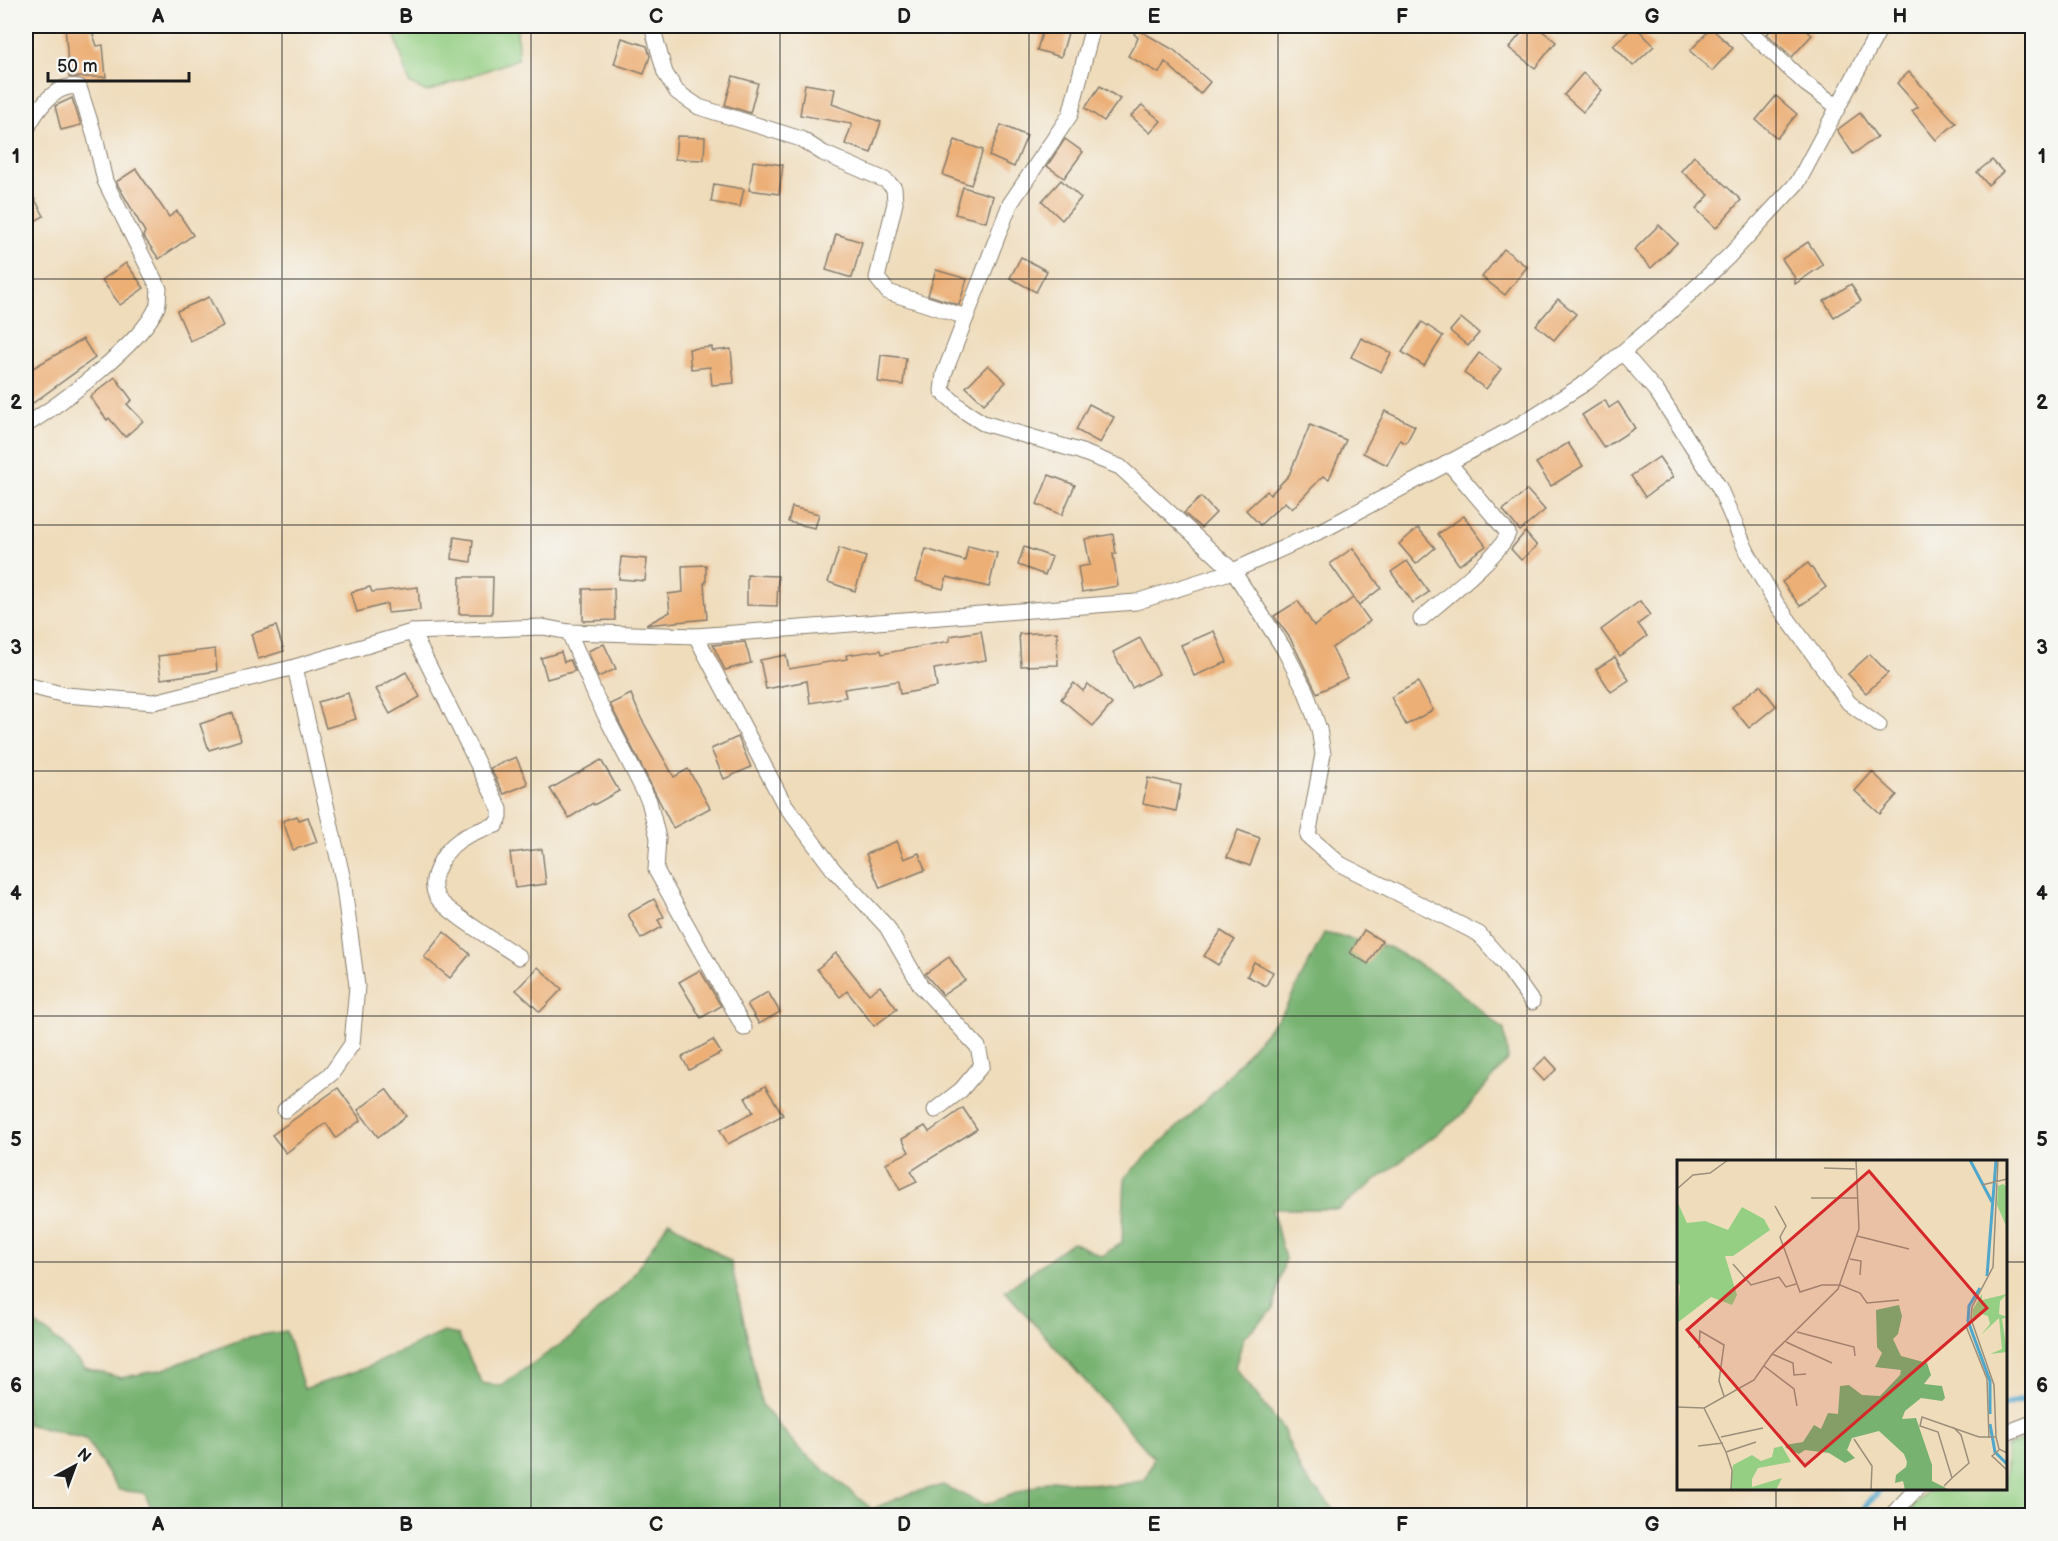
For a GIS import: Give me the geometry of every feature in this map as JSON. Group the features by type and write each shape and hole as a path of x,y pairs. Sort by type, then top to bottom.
{"street":[{"path":"652,26 665,73 677,92 699,107 801,139 823,153 885,180 894,188 895,203 877,278 888,292 966,317"},
{"path":"1094,26 1070,115 1010,204 944,374 942,391 963,411 983,423 1078,451 1120,468 1233,571 1284,649 1306,693 1319,729 1323,754 1308,836 1340,864 1479,934 1505,964 1532,1002"},
{"path":"1744,26 1806,84 1838,107"},
{"path":"26,685 65,695 154,702 295,667 412,632 543,627 569,632 696,636 1136,602 1233,571 1327,528 1521,424 1587,382 1623,353 1729,256 1798,182 1881,26"},
{"path":"26,131 35,111 61,89 70,85 79,87 95,137 105,181 159,289 157,307 133,340 90,380 26,425"},
{"path":"1623,353 1657,393 1719,487 1747,552 1776,603 1849,703 1879,725"},
{"path":"1420,619 1493,555 1505,542 1508,533 1448,462"},
{"path":"412,632 500,809 500,817 496,825 473,832 444,852 433,882 437,897 462,918 519,957"},
{"path":"569,632 596,697 649,801 658,838 656,870 744,1028"},
{"path":"696,636 783,802 833,869 886,927 921,986 978,1047 982,1065 961,1090 935,1110"},
{"path":"285,1110 332,1073 352,1044 357,986 343,880 295,667"},
{"path":"2007,1433 2032,1423"},
{"path":"1891,1515 1915,1490"}],"green space":[{"path":"392,26 517,26 518,59 427,92 410,84"},
{"path":"1324,933 1391,948 1445,980 1504,1030 1508,1059 1462,1115 1338,1209 1272,1209 1285,1259 1273,1310 1244,1337 1235,1367 1283,1429 1302,1474 1339,1515 155,1515 144,1493 119,1490 86,1439 27,1424 26,1318 50,1334 85,1368 121,1378 164,1369 248,1337 286,1331 304,1389 365,1368 443,1332 458,1335 482,1383 500,1386 571,1337 629,1281 669,1221 731,1262 762,1405 798,1448 872,1509 911,1493 943,1485 984,1505 1052,1480 1115,1486 1145,1480 1154,1458 1005,1291 1072,1242 1102,1256 1122,1242 1125,1177 1210,1096 1284,1011"},
{"path":"2032,1436 2032,1515 1906,1515 1928,1490 2007,1490 2007,1447"}],"building":[{"path":"65,26 90,26 97,46 103,45 106,77 69,77"},
{"path":"1044,26 1070,26 1061,57 1037,50"},
{"path":"1527,26 1536,26 1556,42 1535,68 1509,48"},
{"path":"1635,26 1654,46 1633,66 1613,45"},
{"path":"1775,26 1801,26 1812,35 1792,57 1767,34"},
{"path":"1711,28 1733,48 1712,71 1690,51"},
{"path":"1137,29 1174,50 1210,82 1200,94 1165,62 1159,73 1128,56 1138,38 1134,34"},
{"path":"622,38 647,46 650,56 644,74 614,64"},
{"path":"1909,72 1956,123 1936,140 1912,111 1918,107 1897,83"},
{"path":"1583,73 1602,90 1583,112 1564,95"},
{"path":"733,76 758,83 750,113 725,105"},
{"path":"805,84 835,89 832,104 881,122 871,153 845,144 852,124 800,115"},
{"path":"1100,86 1120,99 1104,121 1085,108"},
{"path":"1776,96 1797,114 1777,138 1756,120"},
{"path":"72,98 81,125 61,130 55,106"},
{"path":"1142,105 1161,121 1150,133 1131,116"},
{"path":"1860,113 1877,137 1853,154 1837,130"},
{"path":"1001,125 1027,136 1014,167 989,156"},
{"path":"677,136 705,137 704,160 675,159"},
{"path":"1065,139 1083,152 1064,178 1047,166"},
{"path":"955,140 983,150 971,185 943,175"},
{"path":"1694,156 1741,200 1716,228 1696,209 1709,195 1681,171"},
{"path":"1992,160 2003,172 1988,185 1977,172"},
{"path":"753,161 783,165 779,194 749,190"},
{"path":"136,169 169,217 177,211 193,235 159,259 143,236 145,232 116,182"},
{"path":"1061,180 1081,198 1062,220 1042,201"},
{"path":"26,183 44,216 26,226"},
{"path":"714,184 744,189 740,207 711,202"},
{"path":"963,187 993,196 986,222 955,214"},
{"path":"1659,225 1677,243 1651,268 1634,250"},
{"path":"836,234 862,242 852,278 826,270"},
{"path":"1808,242 1823,265 1795,284 1795,278 1782,259"},
{"path":"1504,249 1527,267 1505,295 1482,277"},
{"path":"1021,257 1047,271 1036,292 1010,278"},
{"path":"126,263 144,288 120,305 102,280"},
{"path":"936,270 967,279 959,305 928,295"},
{"path":"1851,284 1861,301 1834,317 1824,301"},
{"path":"209,297 223,326 190,341 177,311"},
{"path":"1558,299 1576,314 1554,340 1536,325"},
{"path":"1461,318 1479,333 1468,346 1450,331"},
{"path":"1422,322 1443,336 1424,366 1402,352"},
{"path":"1361,338 1391,353 1381,372 1351,357"},
{"path":"83,339 95,358 26,408 26,372"},
{"path":"712,347 712,351 731,349 734,383 712,385 710,367 691,369 689,349"},
{"path":"1479,353 1501,369 1486,389 1464,373"},
{"path":"881,355 906,358 903,385 878,382"},
{"path":"988,365 1006,382 984,404 966,387"},
{"path":"115,377 132,400 127,404 143,421 125,437 109,418 107,420 90,397"},
{"path":"1605,400 1609,408 1618,402 1635,428 1604,448 1582,415"},
{"path":"1089,404 1114,417 1100,443 1076,430"},
{"path":"1385,411 1415,426 1406,443 1400,440 1387,465 1363,453"},
{"path":"1310,425 1346,440 1329,479 1323,476 1292,509 1285,502 1260,525 1246,510 1267,491 1270,495 1289,475"},
{"path":"1568,443 1583,466 1551,486 1536,463"},
{"path":"1659,457 1673,477 1645,497 1631,476"},
{"path":"1049,475 1075,485 1062,515 1037,504"},
{"path":"1527,490 1545,510 1520,531 1503,510"},
{"path":"1201,497 1216,513 1201,528 1184,513"},
{"path":"792,507 819,514 815,528 788,522"},
{"path":"1464,516 1486,546 1459,565 1438,534"},
{"path":"1418,528 1435,548 1416,564 1399,544"},
{"path":"1525,532 1537,546 1521,560 1511,549"},
{"path":"1113,534 1116,554 1113,554 1118,586 1082,592 1078,567 1090,565 1085,539"},
{"path":"454,537 473,540 471,562 452,559"},
{"path":"968,546 997,553 989,587 947,577 943,589 916,581 926,549 965,561"},
{"path":"1024,547 1052,557 1045,575 1018,565"},
{"path":"839,548 866,557 855,591 828,582"},
{"path":"1353,548 1381,588 1359,605 1330,564"},
{"path":"621,557 647,559 645,581 619,579"},
{"path":"1407,561 1429,592 1413,603 1391,572"},
{"path":"1808,563 1826,587 1800,606 1782,582"},
{"path":"706,565 706,583 704,583 707,619 646,625 670,612 668,594 683,592 682,566"},
{"path":"747,575 778,576 777,606 747,605"},
{"path":"460,577 493,577 492,614 459,614"},
{"path":"370,587 372,592 418,587 420,610 388,613 387,604 357,612 351,592"},
{"path":"614,588 615,620 583,621 583,589"},
{"path":"1353,598 1370,621 1332,648 1347,678 1317,693 1290,638 1274,616 1298,601 1314,626"},
{"path":"1640,601 1650,615 1638,624 1647,636 1620,656 1601,630"},
{"path":"276,626 284,651 258,659 251,634"},
{"path":"981,631 986,660 934,669 937,687 900,694 898,681 844,689 846,697 810,703 807,681 766,689 760,660 786,655 789,669 847,659 846,655 881,650 882,654 950,641 950,636"},
{"path":"1214,631 1227,662 1194,676 1181,645"},
{"path":"1057,632 1058,665 1021,666 1019,634"},
{"path":"1140,638 1159,674 1132,688 1113,652"},
{"path":"745,642 751,663 725,670 713,645"},
{"path":"604,644 616,669 598,677 588,651"},
{"path":"215,649 217,671 161,679 158,656"},
{"path":"561,652 564,662 570,660 575,671 547,679 541,658"},
{"path":"1870,654 1888,673 1866,693 1848,674"},
{"path":"1615,657 1629,680 1611,692 1596,669"},
{"path":"406,672 420,697 390,714 376,689"},
{"path":"1418,682 1433,710 1406,725 1391,697"},
{"path":"1074,683 1083,691 1088,684 1112,704 1093,726 1061,699"},
{"path":"1760,685 1776,706 1749,728 1732,707"},
{"path":"348,693 356,719 326,728 318,702"},
{"path":"631,694 641,718 674,777 688,769 710,808 673,828 610,704"},
{"path":"233,713 241,740 209,750 200,724"},
{"path":"738,737 751,767 724,779 711,749"},
{"path":"516,757 528,784 504,794 490,768"},
{"path":"601,760 619,791 569,818 550,789"},
{"path":"1872,772 1897,795 1880,814 1855,791"},
{"path":"1148,778 1181,785 1176,811 1143,804"},
{"path":"297,816 299,820 308,817 317,842 293,850 283,821"},
{"path":"1238,830 1260,838 1250,866 1227,857"},
{"path":"897,841 904,859 919,853 925,870 880,888 866,854"},
{"path":"542,849 546,884 515,888 510,853"},
{"path":"654,899 664,917 658,920 662,927 641,939 628,914"},
{"path":"1364,930 1382,941 1368,964 1350,953"},
{"path":"1221,931 1235,940 1218,965 1204,956"},
{"path":"444,932 470,954 450,978 424,957"},
{"path":"836,953 869,994 880,986 897,1009 874,1026 847,991 840,997 817,969"},
{"path":"949,957 965,980 943,995 925,974"},
{"path":"1254,962 1273,972 1266,986 1247,976"},
{"path":"538,967 562,989 540,1012 516,990"},
{"path":"700,970 721,1006 701,1018 679,982"},
{"path":"768,992 780,1012 759,1024 747,1004"},
{"path":"713,1040 721,1053 689,1070 682,1057"},
{"path":"1546,1057 1557,1069 1544,1081 1533,1069"},
{"path":"765,1086 783,1115 728,1144 720,1130 753,1112 745,1098"},
{"path":"338,1088 361,1120 336,1138 326,1123 286,1153 272,1135"},
{"path":"386,1089 406,1116 378,1137 358,1110"},
{"path":"963,1108 977,1129 911,1171 917,1182 900,1190 886,1163 909,1152 902,1139 925,1126 929,1132"}],"waterway":[{"path":"2007,1405 2032,1397"},
{"path":"1858,1516 1879,1490"}]}
